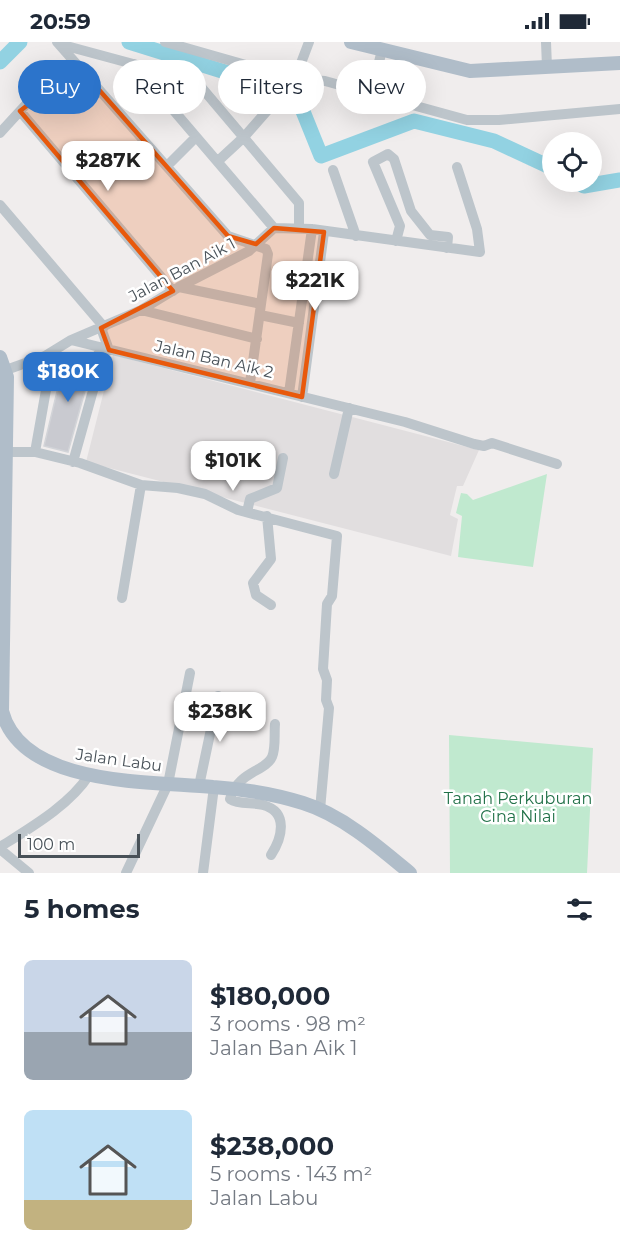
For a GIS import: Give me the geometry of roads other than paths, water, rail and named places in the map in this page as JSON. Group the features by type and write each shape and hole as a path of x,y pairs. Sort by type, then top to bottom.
{"main road":[{"path":"351,42 470,71 620,63"},
{"name":"Jalan Labu","path":"3,363 7,453 3,477 0,671 1,711 12,736 33,754 66,769 168,784 269,794 320,810 400,870"}],"street":[{"path":"165,42 222,60"},
{"path":"301,60 309,42"},
{"path":"546,42 547,67"},
{"path":"58,43 120,60"},
{"path":"58,43 73,60"},
{"path":"379,60 382,50"},
{"path":"101,91 228,236 266,249 268,254 250,383"},
{"path":"206,93 299,203 299,228"},
{"path":"426,109 467,120 499,120 620,109"},
{"path":"0,133 18,113"},
{"path":"23,114 176,289 261,309 299,322"},
{"path":"176,114 274,228 312,229 480,252 477,229 457,166"},
{"path":"218,161 243,138 264,114"},
{"path":"168,165 196,137"},
{"path":"400,226 373,162 388,154 394,159 411,211 430,235 448,237 447,248"},
{"path":"333,170 356,236"},
{"path":"0,205 103,327 104,348 101,362 73,462"},
{"path":"396,241 400,226 411,211"},
{"name":"Jalan Ban Aik 1","path":"3,363 45,356 71,340 141,310 249,251 274,228"},
{"path":"289,393 312,229"},
{"path":"302,397 324,231"},
{"path":"141,310 257,339"},
{"name":"Jalan Ban Aik 2","path":"71,340 349,408 474,444 484,446 492,443 557,464"},
{"path":"35,452 46,390 45,356"},
{"path":"334,474 349,408"},
{"path":"7,453 35,452 141,485 178,488 205,494 247,512 338,536 332,596 327,604 322,669 327,680 326,700 329,708 320,810"},
{"path":"247,512 250,499 277,488 283,458"},
{"path":"122,598 141,485"},
{"path":"267,516 271,559 253,583 256,595 271,605"},
{"path":"126,873 168,784 190,674"},
{"path":"199,786 218,696"},
{"path":"271,855 280,840 281,824 278,816 273,809 262,805 232,801 230,796 246,774 269,761 273,755 275,724"},
{"path":"29,873 0,848 57,807 79,788 89,774"},
{"path":"203,873 214,787"}],"waterway":[{"path":"0,62 20,42"},
{"path":"129,42 296,94 321,156 414,121 494,141 542,163"},
{"path":"602,183 620,180"}],"park label":[{"name":"Tanah Perkuburan Cina Nilai","path":"518,807"}]}
